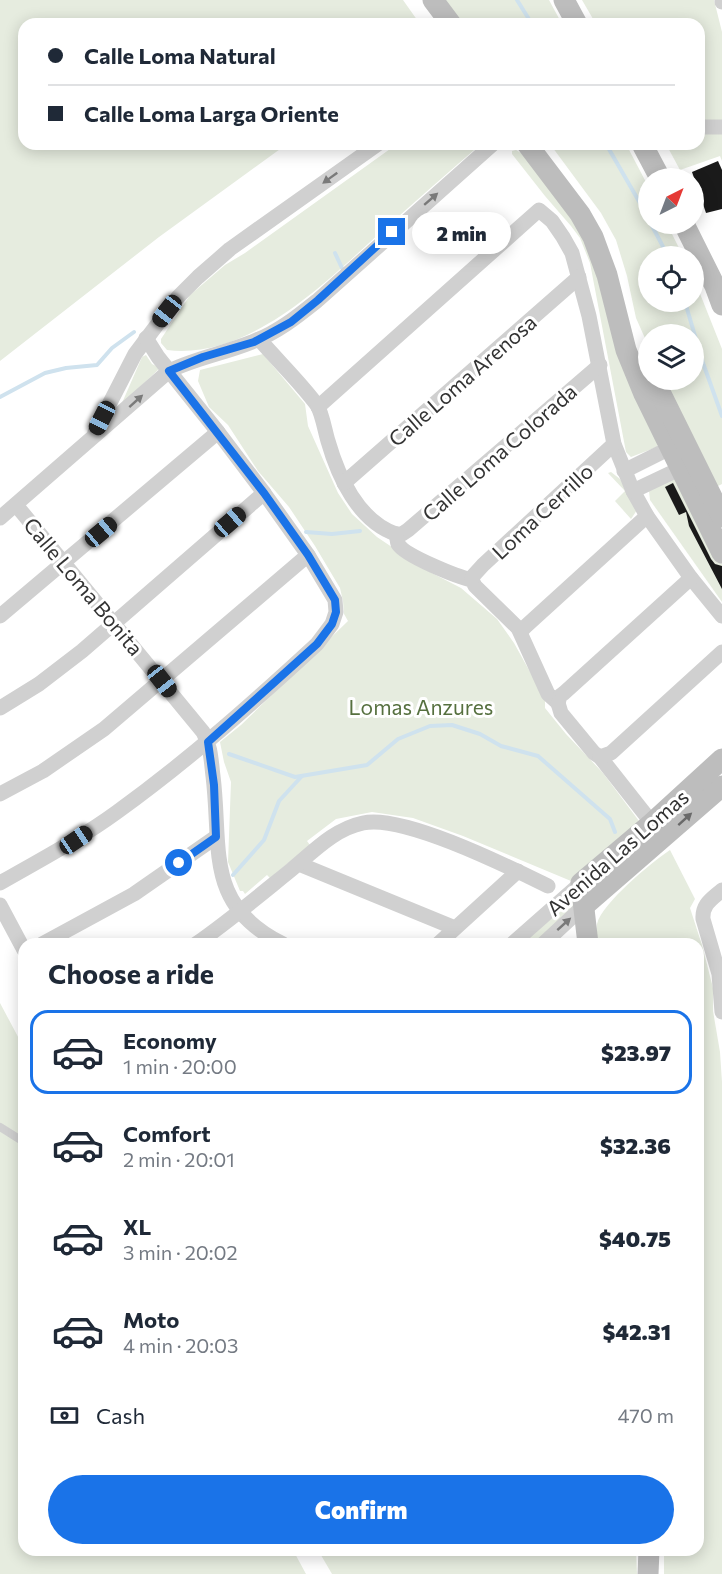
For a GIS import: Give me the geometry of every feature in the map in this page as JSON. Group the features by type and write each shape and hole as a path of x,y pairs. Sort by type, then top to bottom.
{"street":[{"path":"417,0 430,18"},
{"path":"433,0 446,18"},
{"path":"564,0 574,18"},
{"path":"705,127 722,127"},
{"path":"92,439 135,354 178,297 230,249 370,150"},
{"path":"0,518 169,371 203,357 259,339 291,322 486,150"},
{"path":"531,150 580,214 593,237 607,275 626,350 644,394 677,445 716,516 722,553"},
{"path":"545,150 594,216 610,247 622,280 638,341"},
{"path":"645,150 655,168"},
{"path":"318,407 539,210 552,221 572,253 600,365 614,444 633,491 647,516 691,578 722,616"},
{"path":"689,234 722,304"},
{"name":"Calle Loma Arenosa","path":"344,483 579,277"},
{"path":"0,883 76,840 116,813 208,742 317,644 332,624 336,612 335,600 308,555 264,493 146,338"},
{"path":"259,339 318,407 344,483 369,517 385,530 396,534 398,544 408,553 457,577 472,580 475,586 518,628 548,694 558,703 561,713 594,753 600,757 652,823"},
{"name":"Calle Loma Colorada","path":"396,534 402,534 408,530 600,365"},
{"path":"658,390 677,445"},
{"path":"0,616 218,432"},
{"name":"Loma Cerrillo","path":"472,580 483,565 614,444"},
{"path":"624,471 677,445"},
{"path":"633,491 688,465"},
{"path":"0,708 39,684 114,624 264,493"},
{"name":"Calle Loma Bonita","path":"16,505 162,681 208,742 214,785 216,837 223,878 239,912 262,932 273,938"},
{"path":"518,628 526,626 647,516"},
{"path":"0,794 43,771 104,729 308,555"},
{"path":"558,703 560,696 691,578"},
{"path":"600,757 610,753 722,652"},
{"name":"Avenida Las Lomas","path":"519,938 722,759"},
{"name":"Avenida Las Lomas","path":"549,938 722,786"},
{"path":"204,938 326,840 363,822 375,821 420,830 548,886"},
{"path":"53,938 134,894 216,837"},
{"path":"299,864 455,928"},
{"path":"444,938 518,871"},
{"path":"581,883 588,938"},
{"path":"722,890 702,910 721,975 722,1012"},
{"path":"0,905 18,939"},
{"path":"648,1574 649,1556"}],"lane":[{"path":"0,1127 18,1138"}],"green space":[{"path":"0,0 403,0 416,18 18,18 18,150 279,150 159,237 0,361"},
{"path":"445,0 549,0 559,18 458,18"},
{"path":"582,0 714,0 722,32 722,161 720,156 686,168 679,168 669,150 705,150 705,18 592,18"},
{"path":"389,150 474,150 335,273 284,314 256,331 227,343 197,350 167,350 161,343 161,339 190,295 225,265"},
{"path":"516,150 521,153 582,222 638,381 638,390 641,390 659,441 657,447 631,457 626,452 590,263 580,238 512,154 512,151"},
{"path":"554,150 629,150 639,168 638,234 672,234 678,246 638,246 638,312 704,312 704,304 722,349 722,484 716,487 668,390 704,390 704,324 639,324 616,240 601,213"},
{"name":"Lomas Anzures","path":"263,354 305,404 308,426 338,493 352,514 377,537 426,570 461,588 497,619 514,643 545,699 545,708 603,773 639,821 571,881 413,818 372,812 336,819 307,841 310,845 270,878 267,875 245,894 240,891 228,862 231,782 220,742 241,725 348,621 344,614 340,588 315,546 289,507 258,471 228,425 209,407 198,381 200,370"},
{"path":"146,355 152,364 160,368 122,403 142,357"},
{"path":"611,472 620,479 637,510 631,519 615,501 625,491 608,473"},
{"path":"674,477 691,500 722,564 722,602 650,500 649,491"},
{"path":"670,850 695,899 690,908 700,938 597,938 597,924 601,915 617,895"},
{"path":"574,899 578,906 541,938 529,938"},
{"path":"704,953 713,988 713,1011 722,1082 722,1574 664,1574 664,1556 704,1556"},
{"path":"0,1003 18,1037 18,1556 296,1556 306,1574 0,1574"},
{"path":"322,1556 636,1556 637,1574 332,1574"}],"building":[{"path":"718,161 722,170 722,209 706,213 704,168 701,168"},
{"path":"673,483 711,559 715,564 722,566 722,589 689,526 686,512 679,515 665,487"}],"waterway":[{"path":"517,0 528,18"},
{"path":"609,150 638,200"},
{"path":"656,234 663,246"},
{"path":"335,253 342,268"},
{"path":"688,312 722,416"},
{"path":"0,397 45,373 97,365 112,348 134,332"},
{"path":"306,532 332,534 360,531"},
{"path":"229,754 295,777 367,765 398,739 430,726 452,725 480,734 501,746 538,756 610,819 615,832"},
{"path":"233,875 264,840 279,801 302,776"}],"route":[{"path":"179,863 216,837 214,785 211,750 208,742 317,644 332,624 336,612 335,600 308,555 218,432 169,371 203,357 254,342 291,322 392,232"}]}
